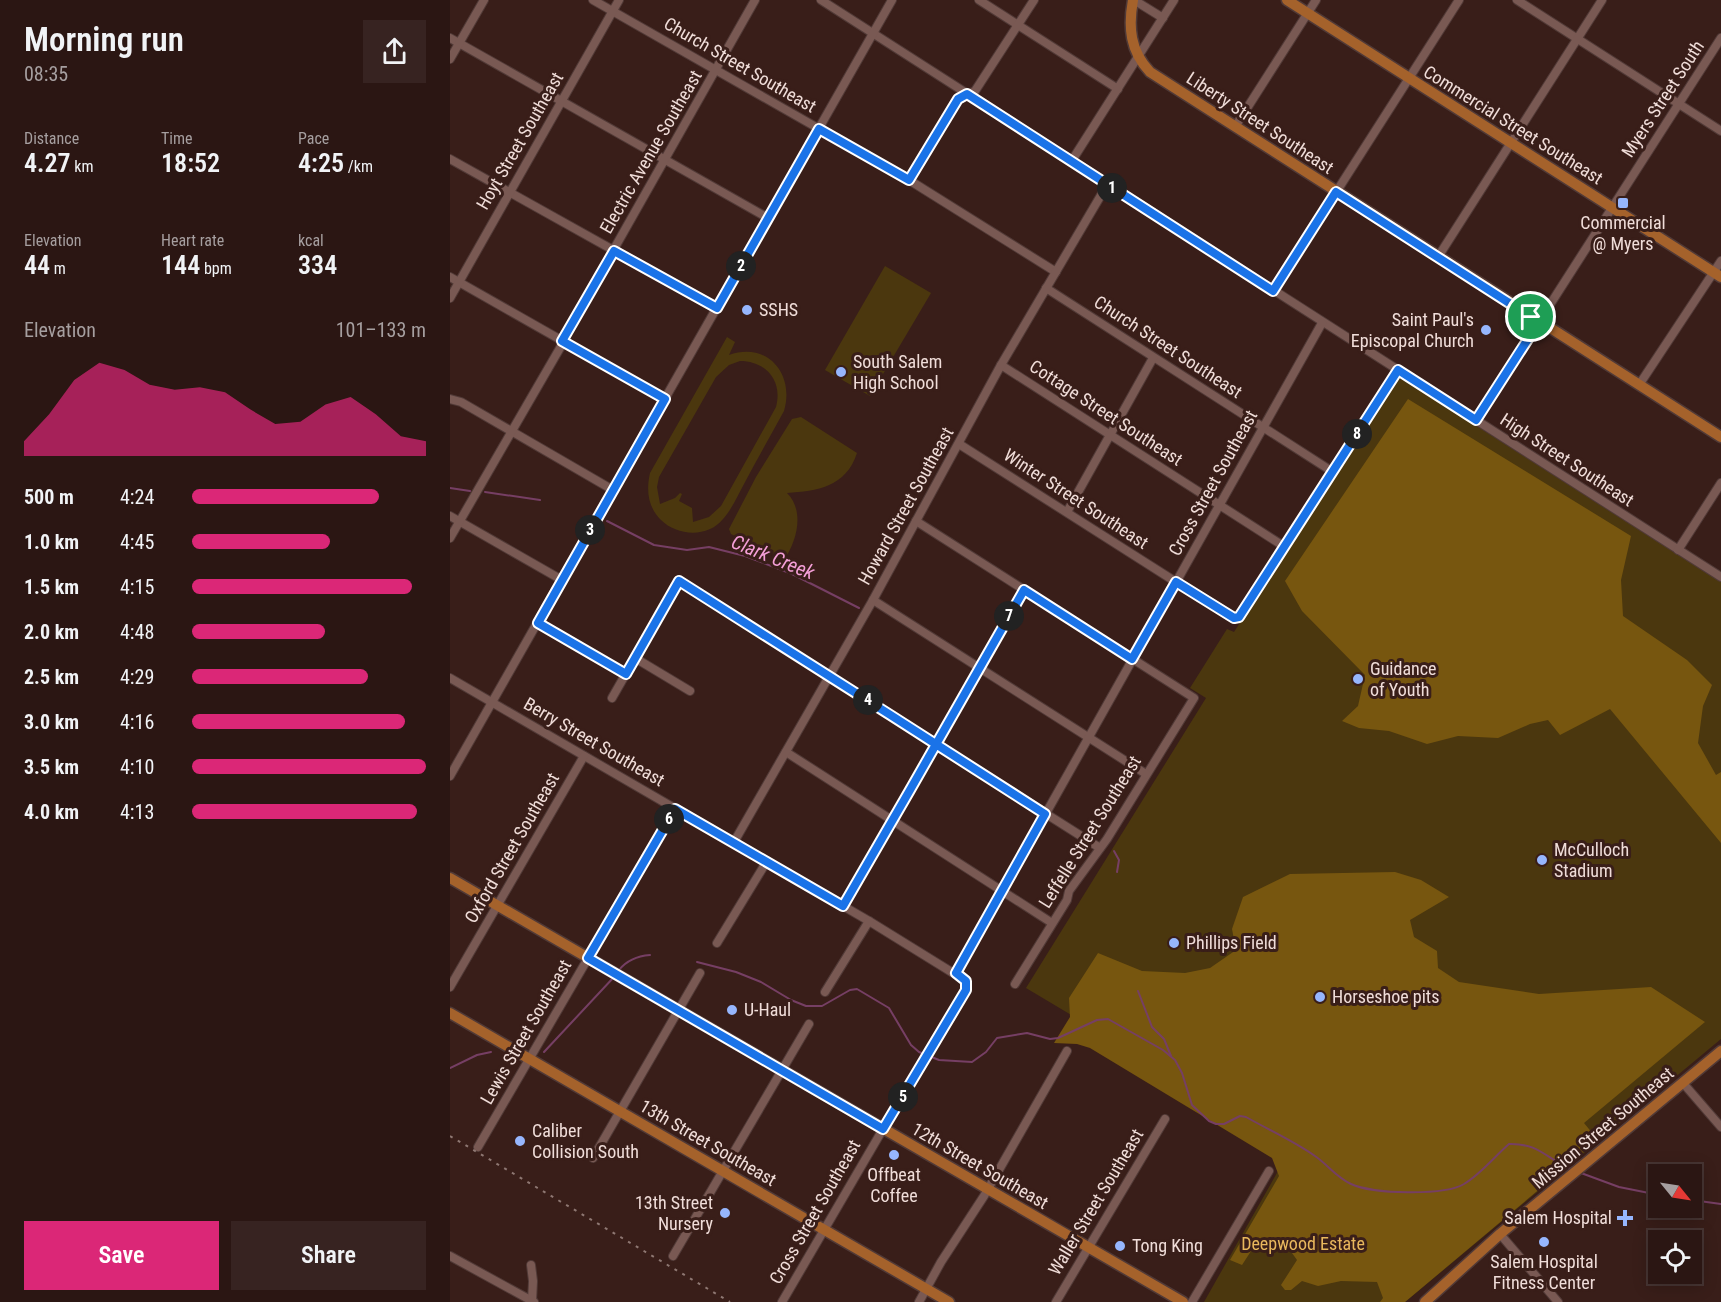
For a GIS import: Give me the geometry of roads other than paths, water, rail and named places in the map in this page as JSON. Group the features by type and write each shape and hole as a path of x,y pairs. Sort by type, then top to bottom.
{"main road":[{"name":"Liberty Street Southeast","path":"1133,0 1129,19 1130,36 1138,56 1150,72 1721,437"},
{"name":"Commercial Street Southeast","path":"1287,0 1717,275"},
{"name":"12th Street Southeast","path":"450,878 1183,1302"},
{"name":"13th Street Southeast","path":"450,1013 950,1302"},
{"name":"Mission Street Southeast","path":"1425,1302 1500,1234 1721,1051"}],"street":[{"path":"450,59 484,0"},
{"name":"Church Street Southeast","path":"592,0 909,180 1056,272"},
{"name":"Hoyt Street Southeast","path":"450,298 619,0"},
{"name":"Electric Avenue Southeast","path":"450,538 755,0"},
{"name":"High Street Southeast","path":"821,0 1721,578"},
{"path":"450,776 892,0"},
{"path":"979,0 1118,89"},
{"path":"909,180 958,99 975,91 1034,0"},
{"path":"1133,0 1163,18"},
{"path":"1071,162 1174,0"},
{"path":"1235,127 1316,0"},
{"path":"1273,291 1459,0"},
{"path":"1517,0 1721,131"},
{"path":"1438,257 1602,0"},
{"path":"450,38 768,218"},
{"name":"Myers Street South","path":"1476,420 1721,38"},
{"path":"450,159 717,308"},
{"name":"Howard Street Southeast","path":"734,843 873,600 1001,365 1107,185"},
{"path":"1639,386 1717,275 1721,261"},
{"path":"450,277 665,399"},
{"name":"Church Street Southeast","path":"1046,288 1333,472"},
{"name":"Cross Street Southeast","path":"956,973 1322,322"},
{"path":"1067,512 1153,358"},
{"name":"Cottage Street Southeast","path":"1001,365 1285,547"},
{"path":"1285,547 1398,370"},
{"path":"450,399 461,402 613,490"},
{"name":"Winter Street Southeast","path":"959,444 1236,618 1241,615 1285,547"},
{"path":"1678,550 1721,483"},
{"path":"450,516 562,580"},
{"path":"916,521 1132,659"},
{"path":"612,698 679,581 1100,848"},
{"path":"843,906 1024,590"},
{"path":"873,600 1146,774"},
{"path":"538,623 626,674"},
{"path":"635,658 690,691"},
{"name":"Leffelle Street Southeast","path":"1015,984 1066,900 1069,891 1100,848 1194,698 1132,659"},
{"name":"Berry Street Southeast","path":"450,678 869,921 956,973 967,984"},
{"path":"786,752 1052,923"},
{"name":"Oxford Street Southeast","path":"450,987 584,756"},
{"name":"Lewis Street Southeast","path":"478,1147 675,809"},
{"path":"717,943 767,861"},
{"path":"825,992 869,921"},
{"path":"593,1158 700,973"},
{"name":"Cross Street Southeast","path":"782,1302 964,995 967,984"},
{"path":"673,1256 809,1024"},
{"path":"920,1302 988,1190 1067,1051"},
{"path":"1683,1083 1721,1127"},
{"name":"Waller Street Southeast","path":"1056,1302 1165,1119"},
{"path":"1192,1302 1269,1171"},
{"path":"1500,1234 1558,1302"},
{"path":"450,1256 533,1301 531,1265"}],"waterway":[{"name":"Clark Creek","path":"450,488 470,491"},
{"name":"Clark Creek","path":"485,492 540,500"},
{"name":"Clark Creek","path":"607,521 654,545 687,550 709,547 745,556 792,574 859,608"},
{"name":"Clark Creek","path":"1114,851 1119,860 1117,872"},
{"path":"619,970 633,959 650,955"},
{"path":"697,962 736,972 761,982 806,1006 822,1006 850,990 857,989 889,1008 911,1045 919,1052 939,1060 972,1062 986,1052 997,1038 1027,1033 1050,1039 1058,1038 1097,1020 1108,1019 1163,1050 1175,1060 1182,1073 1192,1105 1209,1121 1224,1124 1240,1116 1246,1117 1299,1145 1320,1159 1341,1178 1361,1187 1391,1192 1425,1192 1454,1188 1476,1175 1509,1144 1520,1144 1536,1149 1573,1170"},
{"path":"544,1052 614,977"},
{"name":"Clark Creek","path":"1138,991 1152,1027 1164,1039 1171,1056"},
{"path":"450,1068 477,1055 491,1052"},
{"path":"1581,1173 1619,1187 1648,1193"},
{"path":"1702,1201 1721,1204"}],"railway":[{"path":"450,1136 730,1302"}],"place":[{"name":"Commercial @ Myers","path":"1623,203"},
{"name":"SSHS","path":"747,310"},
{"name":"Saint Paul's Episcopal Church","path":"1486,330"},
{"name":"South Salem High School","path":"841,372"},
{"name":"Guidance of Youth","path":"1358,679"},
{"name":"McCulloch Stadium","path":"1542,860"},
{"name":"Phillips Field","path":"1174,943"},
{"name":"Horseshoe pits","path":"1320,997"},
{"name":"U-Haul","path":"732,1010"},
{"name":"Caliber Collision South","path":"520,1141"},
{"name":"Offbeat Coffee","path":"894,1155"},
{"name":"13th Street Nursery","path":"725,1213"},
{"name":"Salem Hospital","path":"1625,1218"},
{"name":"Salem Hospital Fitness Center","path":"1544,1242"},
{"name":"Tong King","path":"1120,1246"}],"park label":[{"name":"Deepwood Estate","path":"1303,1244"}]}
